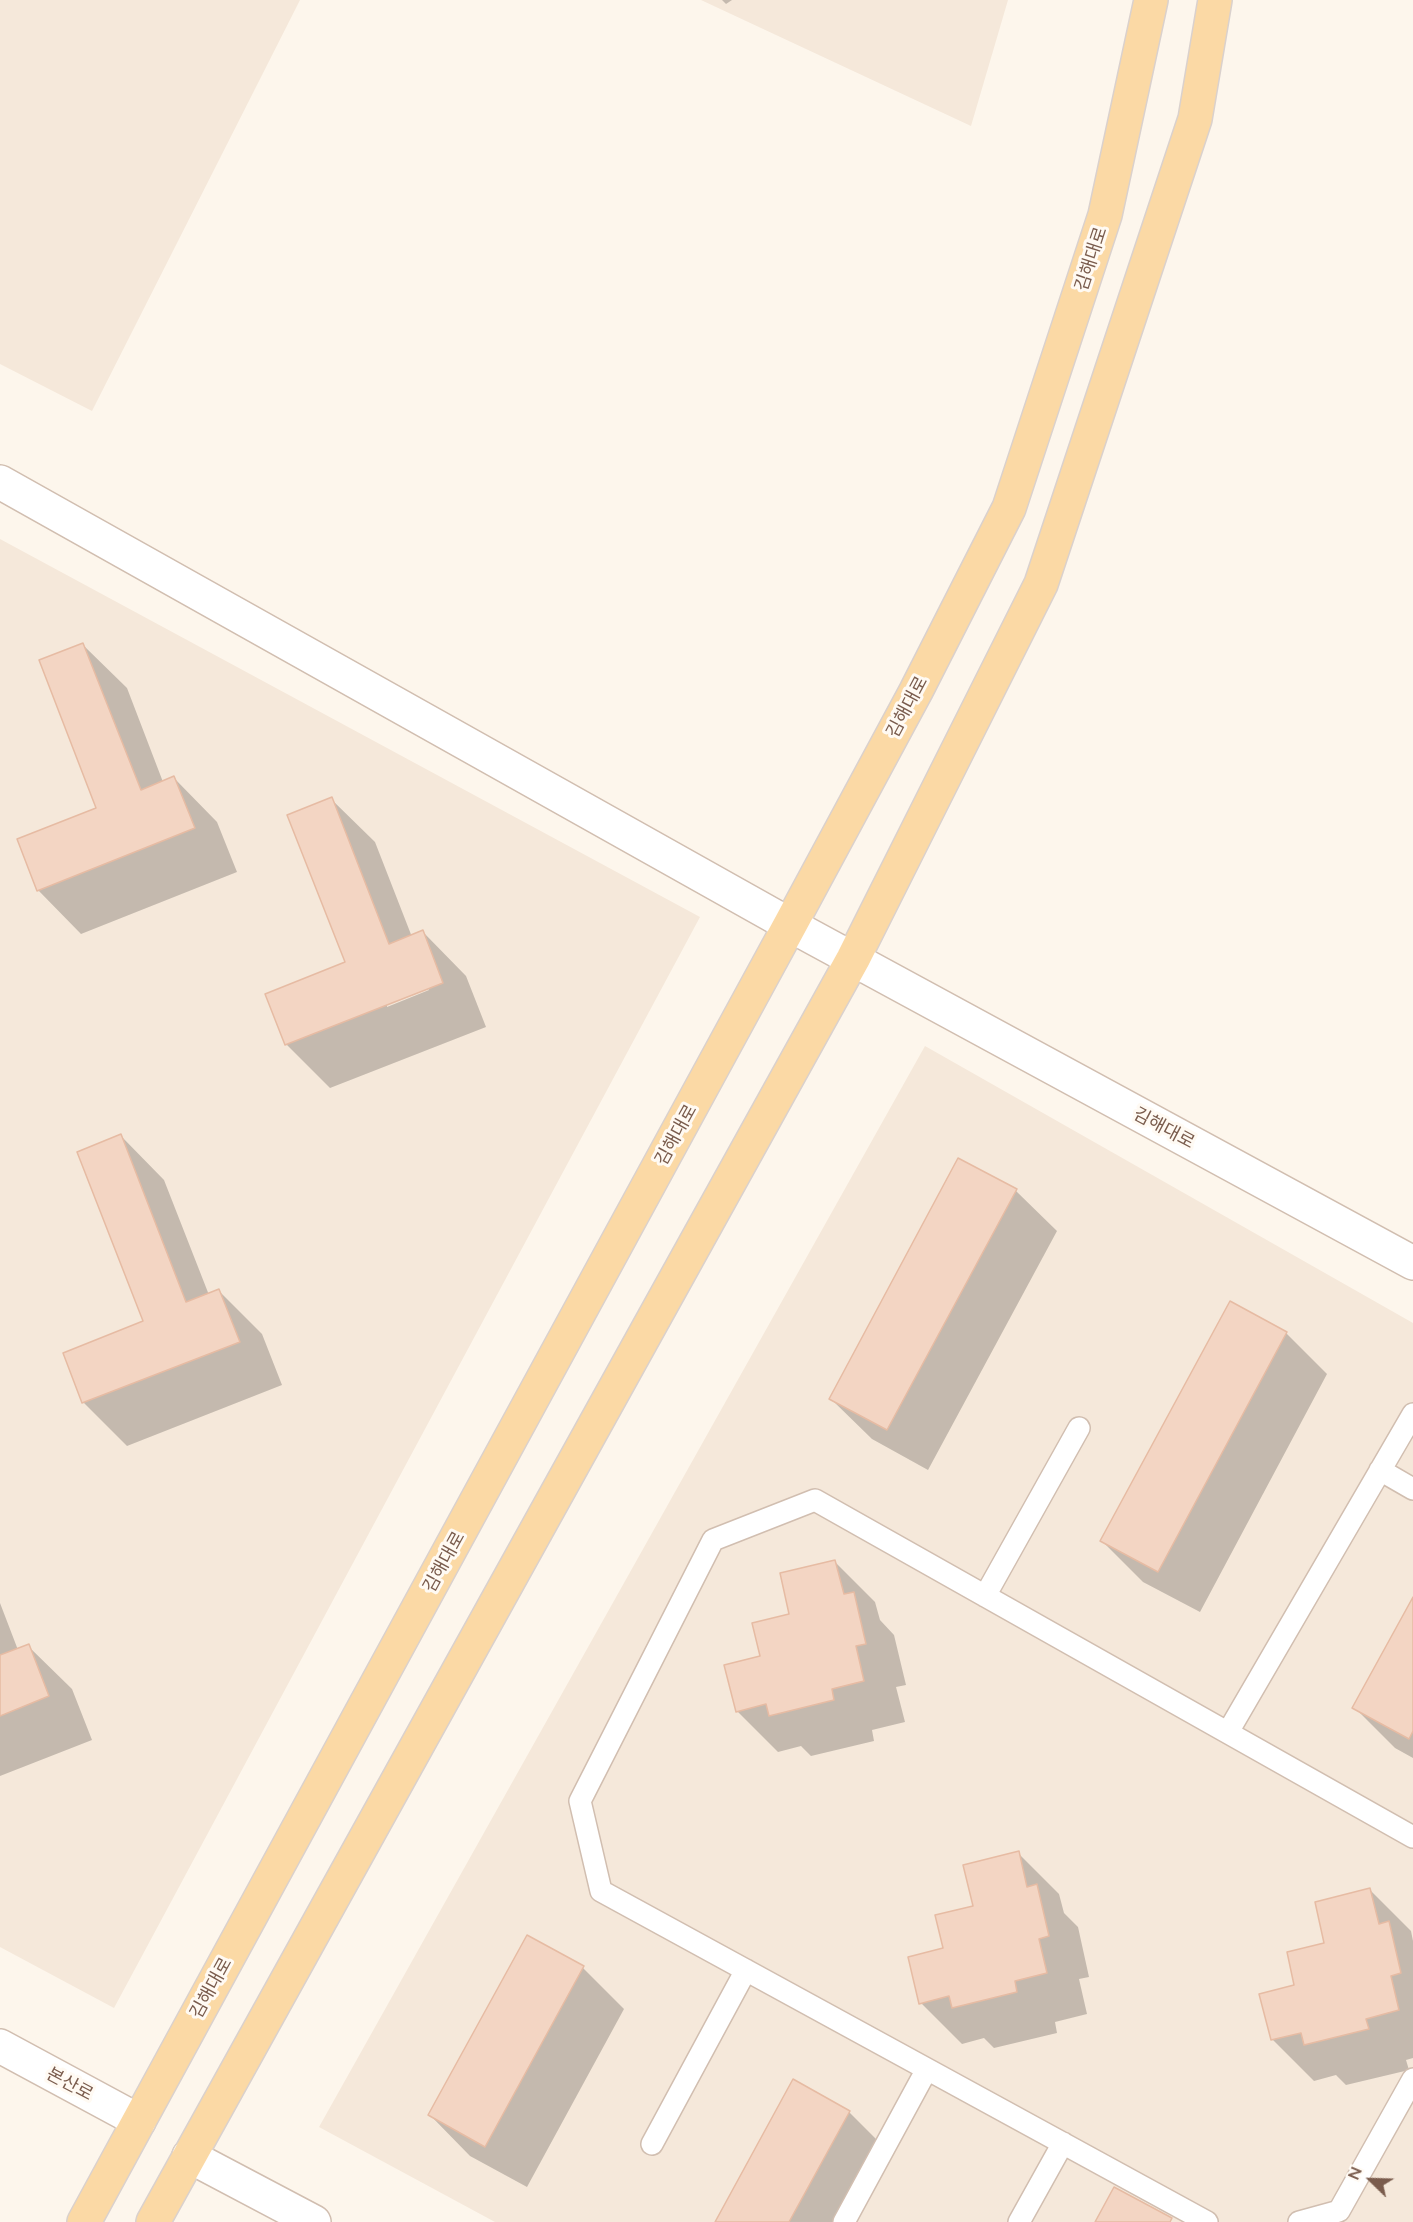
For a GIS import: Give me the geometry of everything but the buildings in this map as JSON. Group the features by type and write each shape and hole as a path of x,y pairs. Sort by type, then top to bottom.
{"main road":[{"name":"김해대로","path":"84,2222 790,925 916,691 1009,508 1105,215 1151,0"},
{"path":"153,2222 853,959 1041,584 1195,118 1215,0"}],"street":[{"name":"김해대로","path":"0,482 790,925 1413,1263"},
{"name":"본산로","path":"0,2046 139,2121"},
{"path":"189,2156 314,2222"}],"lane":[{"path":"1228,1732 1413,1414"},
{"path":"985,1596 1079,1428"},
{"path":"1380,1470 1413,1489"},
{"path":"1207,2222 602,1891 580,1801 713,1539 815,1500 1413,1837"},
{"path":"652,2144 746,1970"},
{"path":"844,2222 927,2069"},
{"path":"1299,2222 1339,2211 1413,2079"},
{"path":"1019,2222 1063,2143"}],"shaded area":[{"path":"0,0 300,0 92,411 0,364"},
{"path":"701,0 1008,0 971,126"},
{"path":"0,539 700,917 114,2008 0,1947"},
{"path":"925,1046 1413,1323 1413,2222 495,2222 319,2127"}]}
